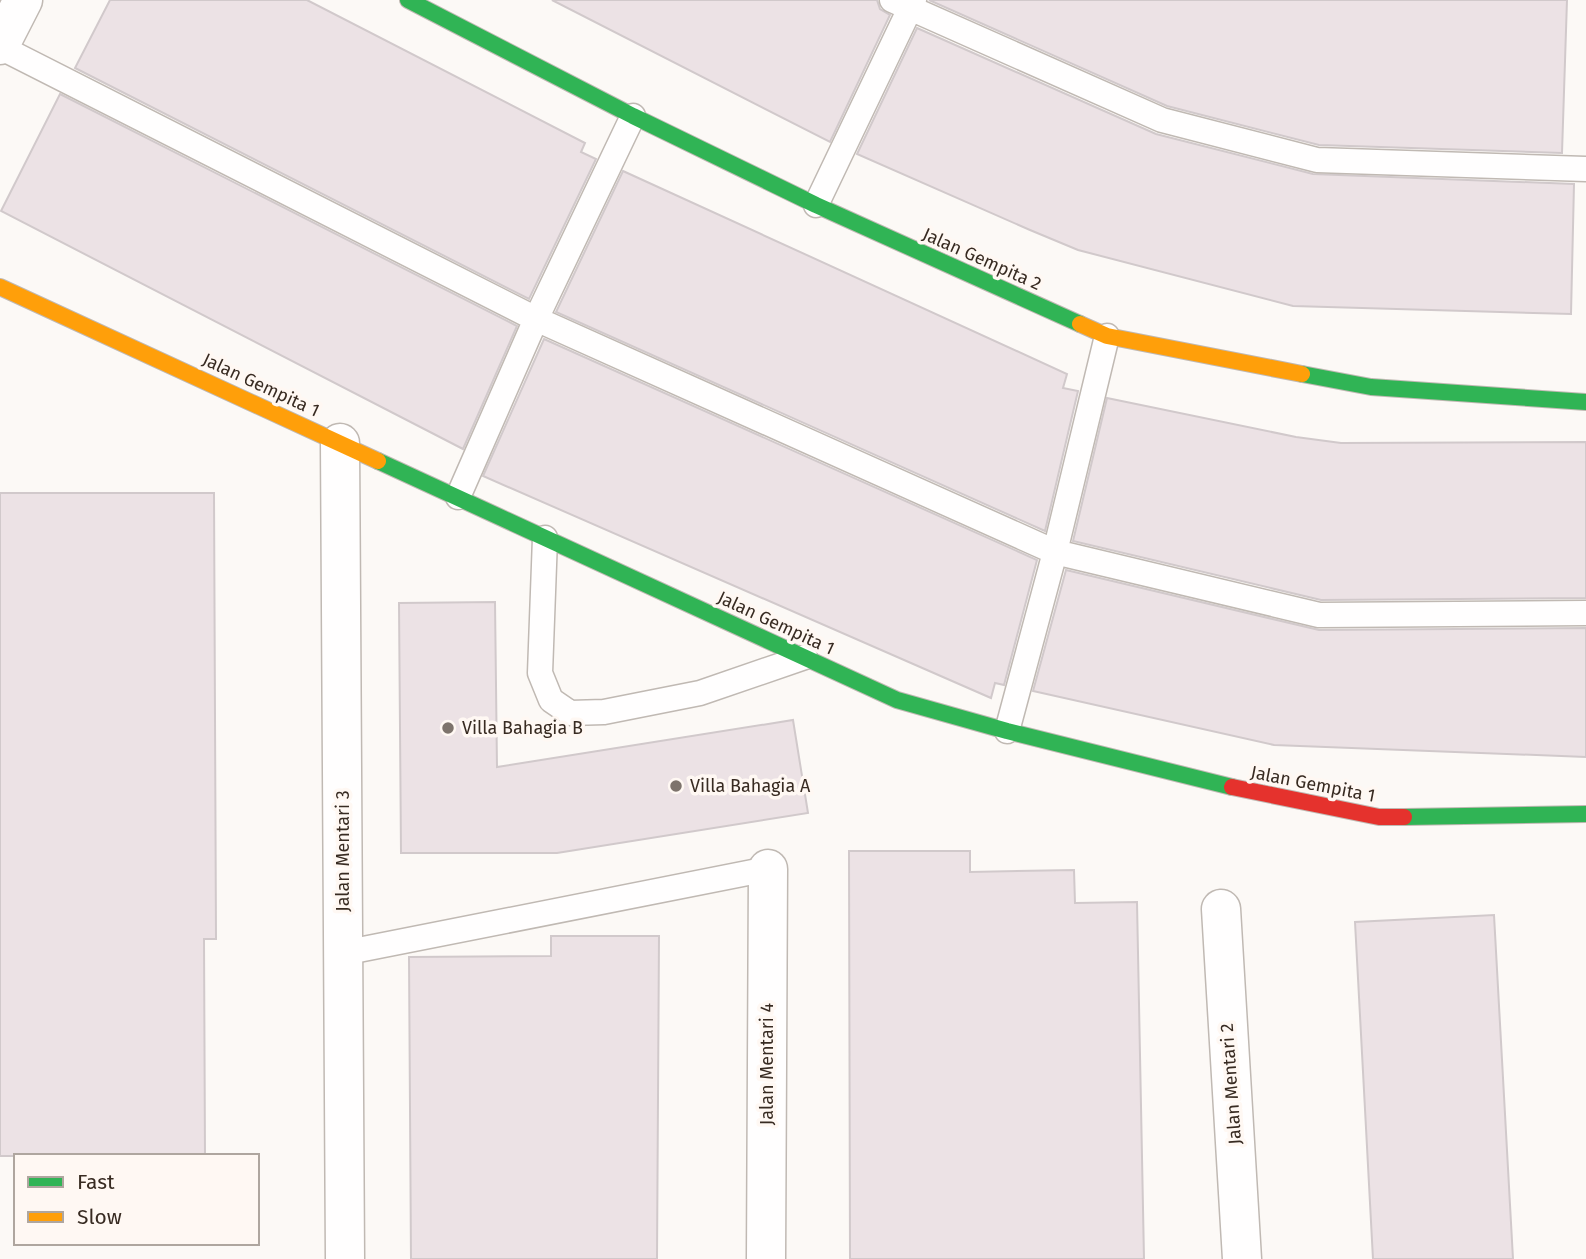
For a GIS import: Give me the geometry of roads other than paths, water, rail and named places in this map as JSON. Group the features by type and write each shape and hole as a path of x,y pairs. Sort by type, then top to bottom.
{"street":[{"path":"0,46 23,0"},
{"name":"Jalan Gempita 2","path":"408,0 633,116 816,205 1107,337 1371,387 1586,402"},
{"name":"Jalan Gempita 1","path":"0,287 897,699 1007,731 1266,796 1379,817 1586,814"},
{"name":"Jalan Mentari 3","path":"341,443 345,1259"},
{"name":"Jalan Mentari 4","path":"766,1259 768,869"},
{"name":"Jalan Mentari 2","path":"1220,909 1242,1259"}],"lane":[{"path":"816,205 905,3 1162,120 1317,160 1586,169"},
{"path":"0,46 536,319 1055,552 1319,615 1586,613"},
{"path":"458,497 536,319 633,116"},
{"path":"1007,731 1055,552 1107,337"},
{"path":"545,538 540,673 551,700 570,713 604,712 699,693 805,657"},
{"path":"343,953 768,869"}],"place":[{"name":"Villa Bahagia B","path":"448,728"},
{"name":"Villa Bahagia A","path":"676,786"}]}
